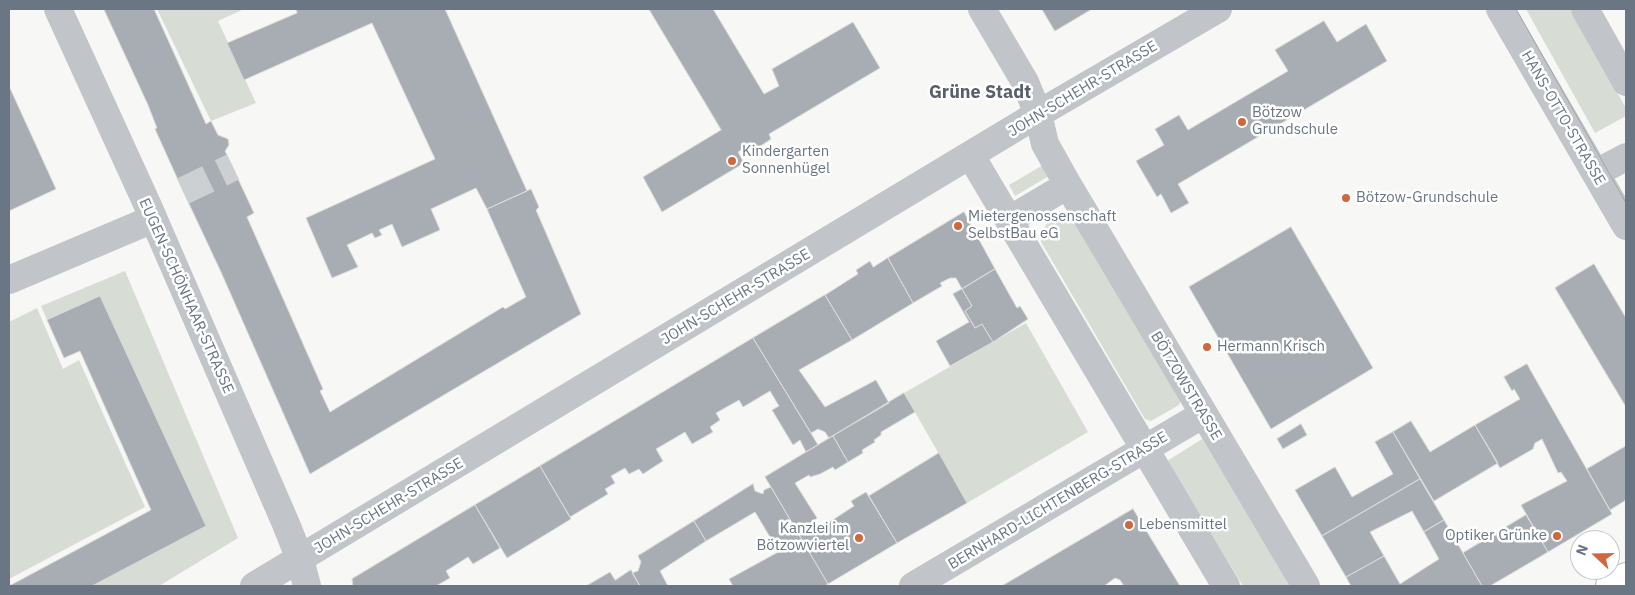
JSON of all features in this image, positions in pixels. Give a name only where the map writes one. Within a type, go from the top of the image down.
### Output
[{"type":"main road","points":[[1610,586],[1626,577]]},
{"type":"street","name":"EUGEN-SCHÖNHAAR-STRASSE","points":[[58,9],[153,219],[300,559],[307,586]]},
{"type":"street","name":"BÖTZOWSTRASSE","points":[[982,9],[1025,82],[1038,114],[1046,144],[1068,186],[1202,415],[1306,586]]},
{"type":"street","name":"JOHN-SCHEHR-STRASSE","points":[[254,586],[1038,114],[1218,9]]},
{"type":"street","name":"HANS-OTTO-STRASSE","points":[[1500,9],[1626,226]]},
{"type":"street","points":[[1585,9],[1626,82]]},
{"type":"street","points":[[971,156],[1226,586]]},
{"type":"street","points":[[1596,174],[1626,157]]},
{"type":"street","points":[[1009,220],[1068,186]]},
{"type":"street","points":[[9,280],[153,219]]},
{"type":"street","name":"BERNHARD-LICHTENBERG-STRASSE","points":[[913,586],[1202,415]]},
{"type":"shaded area","points":[[157,9],[244,9],[218,21],[256,103],[211,121]]},
{"type":"shaded area","points":[[1526,9],[1570,9],[1626,108],[1626,116],[1595,133]]},
{"type":"shaded area","points":[[1043,165],[1049,176],[1015,196],[1009,185]]},
{"type":"shaded area","points":[[1063,216],[1071,219],[1079,226],[1181,400],[1179,405],[1151,421],[1145,419],[1041,242],[1043,230],[1047,223]]},
{"type":"shaded area","points":[[125,271],[238,538],[159,586],[92,586],[205,526],[99,296],[47,320],[41,306]]},
{"type":"shaded area","points":[[37,308],[63,369],[79,360],[145,507],[9,579],[9,322]]},
{"type":"shaded area","points":[[1026,323],[1088,432],[967,503],[904,393]]},
{"type":"shaded area","points":[[1202,439],[1291,586],[1243,586],[1167,461]]},
{"type":"building","points":[[104,9],[154,9],[206,124],[211,121],[218,135],[228,139],[229,145],[225,151],[254,213],[247,217],[323,389],[320,391],[330,412],[503,307],[505,309],[526,297],[487,209],[531,189],[539,207],[536,210],[581,314],[310,474],[221,272],[155,129],[157,128],[148,105]]},
{"type":"building","points":[[296,9],[445,9],[527,191],[487,209],[476,188],[431,209],[440,230],[402,247],[392,224],[379,230],[382,235],[375,238],[372,233],[347,245],[358,267],[332,278],[306,218],[435,159],[372,23],[244,80],[227,43],[297,13]]},
{"type":"building","points":[[649,9],[713,9],[764,94],[779,86],[772,69],[853,22],[880,68],[769,134],[771,139],[756,149],[752,143],[738,152],[744,163],[662,212],[643,177],[721,130]]},
{"type":"building","points":[[1042,9],[1092,9],[1055,31]]},
{"type":"building","name":"Bötzow Grundschule","points":[[1324,21],[1337,42],[1366,24],[1387,61],[1178,184],[1189,203],[1171,213],[1161,194],[1157,197],[1136,161],[1164,145],[1155,129],[1179,115],[1188,130],[1288,71],[1275,50]]},
{"type":"building","points":[[9,86],[56,189],[9,211]]},
{"type":"building","points":[[964,212],[995,269],[962,289],[956,278],[950,278],[940,283],[942,286],[913,303],[888,258]]},
{"type":"building","points":[[1291,227],[1373,368],[1271,429],[1189,287]]},
{"type":"building","points":[[888,258],[913,303],[852,340],[825,295],[858,274],[856,270],[870,261],[873,267]]},
{"type":"building","points":[[1594,264],[1626,318],[1626,407],[1555,288]]},
{"type":"building","points":[[995,269],[1017,308],[1020,306],[1028,319],[993,342],[982,324],[975,328],[965,311],[972,306],[962,289]]},
{"type":"building","points":[[962,289],[972,306],[965,311],[975,328],[982,324],[993,342],[950,366],[936,341],[969,322],[953,294]]},
{"type":"building","points":[[825,295],[852,340],[799,370],[825,407],[876,380],[889,403],[829,438],[825,432],[818,429],[811,433],[753,338]]},
{"type":"building","points":[[100,296],[206,526],[92,586],[9,586],[151,510],[80,351],[64,358],[47,320]]},
{"type":"building","points":[[753,338],[818,445],[806,452],[800,440],[793,445],[772,410],[779,406],[770,391],[743,407],[739,400],[716,413],[720,420],[710,427],[713,432],[692,444],[685,432],[656,449],[663,461],[643,474],[639,469],[629,474],[625,468],[611,476],[615,483],[605,489],[608,494],[570,517],[540,466]]},
{"type":"building","points":[[1527,364],[1612,514],[1585,530],[1570,530],[1570,539],[1548,552],[1521,505],[1567,481],[1561,472],[1558,473],[1542,439],[1535,443],[1533,449],[1500,468],[1475,425],[1520,399],[1514,389],[1512,391],[1504,377]]},
{"type":"building","points":[[904,393],[915,412],[881,432],[881,435],[874,440],[875,442],[862,450],[863,453],[848,462],[833,436]]},
{"type":"building","points":[[1411,421],[1430,452],[1475,425],[1498,463],[1434,501],[1393,432]]},
{"type":"building","points":[[1301,424],[1307,435],[1283,449],[1277,439]]},
{"type":"building","points":[[1393,432],[1420,479],[1322,536],[1295,490],[1335,467],[1352,497],[1393,474],[1375,442]]},
{"type":"building","points":[[833,436],[848,462],[835,470],[833,467],[820,474],[810,477],[809,475],[795,483],[817,518],[815,520],[819,529],[854,506],[851,501],[866,492],[897,543],[828,584],[765,477]]},
{"type":"building","points":[[1626,446],[1626,500],[1610,510],[1587,469]]},
{"type":"building","points":[[939,453],[967,503],[897,543],[869,496]]},
{"type":"building","points":[[540,466],[571,519],[507,558],[475,505]]},
{"type":"building","points":[[1420,479],[1444,520],[1424,532],[1412,511],[1370,532],[1384,556],[1346,577],[1322,536]]},
{"type":"building","points":[[753,484],[755,491],[763,494],[764,490],[771,487],[828,584],[825,586],[733,586],[729,579],[782,550],[773,542],[755,512],[706,541],[694,521]]},
{"type":"building","points":[[475,505],[500,548],[473,564],[468,557],[446,571],[450,578],[436,586],[353,586],[352,579]]},
{"type":"building","points":[[1133,509],[1180,586],[1124,586],[1120,580],[1115,578],[1104,586],[1002,586]]},
{"type":"building","points":[[1526,515],[1548,552],[1490,586],[1482,586],[1463,553]]},
{"type":"building","points":[[1444,520],[1482,586],[1351,586],[1346,577],[1384,556],[1400,584],[1439,559],[1424,532]]},
{"type":"building","points":[[694,521],[706,541],[660,571],[668,586],[640,586],[632,573],[638,571],[641,562],[638,556]]},
{"type":"building","points":[[631,570],[640,586],[586,586],[610,572],[615,580]]},
{"type":"tunnel","points":[[183,191],[233,167]]},
{"type":"tram line","points":[[1516,9],[1626,203]]},
{"type":"place","name":"Bötzow Grundschule","points":[[1242,122]]},
{"type":"place","name":"Kindergarten Sonnenhügel","points":[[732,161]]},
{"type":"place","name":"Bötzow-Grundschule","points":[[1346,198]]},
{"type":"place","name":"Mietergenossenschaft SelbstBau eG","points":[[958,226]]},
{"type":"place","name":"Hermann Krisch","points":[[1207,347]]},
{"type":"place","name":"Lebensmittel","points":[[1129,525]]},
{"type":"place","name":"Optiker Grünke","points":[[1557,536]]},
{"type":"place","name":"Kanzlei im Bötzowviertel","points":[[859,538]]},
{"type":"district","name":"Grüne Stadt","points":[[980,93]]}]
